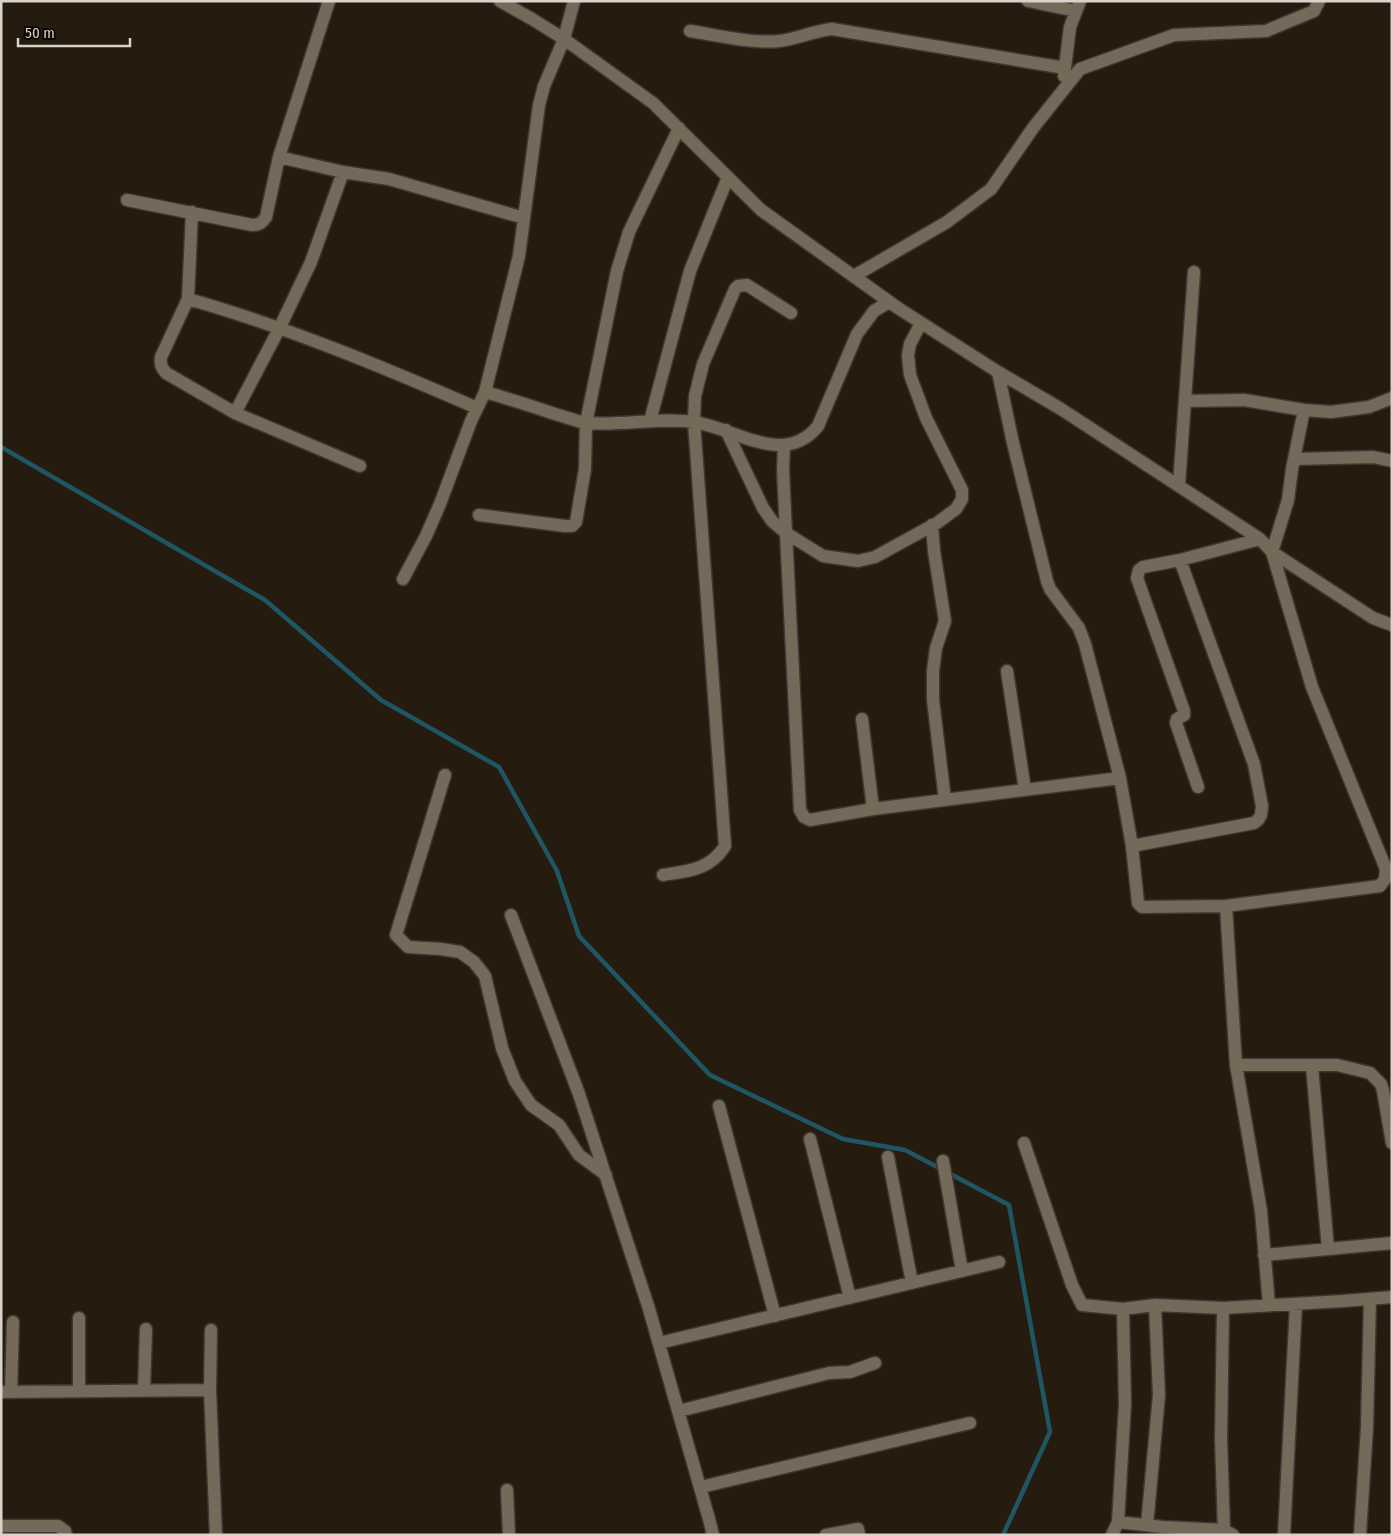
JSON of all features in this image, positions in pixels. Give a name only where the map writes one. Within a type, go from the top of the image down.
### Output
[{"type":"street","points":[[127,200],[252,226],[263,222],[279,157],[329,1]]},
{"type":"street","points":[[500,1],[532,18],[564,39],[653,103],[761,210],[889,302],[998,372],[1060,408],[1179,485],[1260,539],[1272,552],[1373,618],[1391,621]]},
{"type":"street","points":[[403,579],[433,520],[471,421],[486,392],[519,256],[539,106],[544,86],[564,39],[574,1]]},
{"type":"street","points":[[1028,1],[1078,6],[1070,27],[1062,91]]},
{"type":"street","points":[[854,276],[947,222],[991,189],[1033,128],[1080,69],[1174,34],[1266,31],[1314,10],[1319,1]]},
{"type":"street","points":[[690,31],[764,42],[780,41],[832,29],[1065,68]]},
{"type":"street","points":[[479,515],[566,526],[572,526],[576,522],[585,469],[586,423],[621,255],[629,232],[679,128]]},
{"type":"street","points":[[279,157],[343,172],[389,179],[524,218]]},
{"type":"street","points":[[236,413],[311,262],[343,172]]},
{"type":"street","points":[[650,421],[690,271],[728,177]]},
{"type":"street","points":[[192,212],[188,299],[161,357],[162,368],[236,413],[360,466]]},
{"type":"street","points":[[1179,485],[1194,272]]},
{"type":"street","points":[[662,875],[694,870],[718,858],[725,846],[694,422],[695,396],[703,364],[734,289],[738,286],[747,285],[791,313]]},
{"type":"street","points":[[188,299],[230,311],[397,373],[477,408]]},
{"type":"street","points":[[486,392],[586,423],[694,422],[726,430],[754,441],[776,445],[794,444],[810,435],[818,426],[857,334],[874,311],[889,302]]},
{"type":"street","points":[[726,430],[763,508],[772,521],[786,533],[823,556],[858,561],[875,557],[932,525],[956,509],[962,499],[962,490],[926,418],[910,375],[908,355],[910,344],[922,323]]},
{"type":"street","points":[[998,372],[1044,574],[1050,589],[1079,628],[1120,778],[1132,846],[1137,900],[1142,907],[1226,906],[1380,886],[1385,879],[1386,869],[1312,688],[1272,552],[1288,500],[1304,410]]},
{"type":"street","points":[[1185,402],[1244,400],[1304,410],[1331,412],[1370,407],[1392,398]]},
{"type":"street","points":[[784,445],[783,470],[800,810],[804,818],[810,820],[873,809],[1120,778]]},
{"type":"street","points":[[1295,459],[1373,457],[1392,461]]},
{"type":"street","points":[[932,525],[945,621],[936,648],[933,672],[933,700],[945,800]]},
{"type":"street","points":[[1198,787],[1176,724],[1177,719],[1184,715],[1184,712],[1137,578],[1139,570],[1143,567],[1180,560],[1260,539]]},
{"type":"street","points":[[1132,846],[1254,823],[1261,815],[1262,806],[1254,764],[1180,560]]},
{"type":"street","points":[[1007,670],[1025,790]]},
{"type":"street","points":[[862,719],[873,809]]},
{"type":"street","points":[[444,775],[396,935],[408,947],[460,952],[474,962],[485,976],[502,1048],[515,1081],[531,1105],[558,1125],[579,1155],[606,1174]]},
{"type":"street","points":[[1226,906],[1236,1065],[1260,1211],[1268,1305]]},
{"type":"street","points":[[511,915],[579,1094],[606,1174],[659,1343],[713,1535]]},
{"type":"street","points":[[1236,1065],[1344,1067],[1370,1073],[1381,1084],[1392,1143]]},
{"type":"street","points":[[1312,1066],[1328,1249]]},
{"type":"street","points":[[719,1106],[775,1316]]},
{"type":"street","points":[[810,1139],[850,1298]]},
{"type":"street","points":[[1024,1144],[1072,1285],[1082,1305],[1123,1309],[1156,1305],[1223,1308],[1392,1296]]},
{"type":"street","points":[[888,1157],[912,1283]]},
{"type":"street","points":[[943,1161],[962,1271]]},
{"type":"street","points":[[1264,1255],[1392,1243]]},
{"type":"street","points":[[659,1343],[999,1262]]},
{"type":"street","points":[[1360,1535],[1367,1427],[1370,1299]]},
{"type":"street","points":[[1284,1535],[1296,1304]]},
{"type":"street","points":[[1147,1525],[1159,1395],[1156,1305]]},
{"type":"street","points":[[1118,1522],[1147,1525],[1185,1533],[1229,1532],[1221,1439],[1223,1308]]},
{"type":"street","points":[[1112,1535],[1118,1522],[1125,1404],[1123,1309]]},
{"type":"street","points":[[79,1391],[80,1318]]},
{"type":"street","points":[[13,1322],[6,1392],[210,1390]]},
{"type":"street","points":[[144,1390],[146,1329]]},
{"type":"street","points":[[211,1330],[210,1390],[216,1535]]},
{"type":"street","points":[[678,1411],[830,1373],[850,1372],[875,1363]]},
{"type":"street","points":[[701,1487],[970,1423]]},
{"type":"street","points":[[507,1490],[509,1535]]},
{"type":"street","points":[[1,1526],[58,1526],[66,1535]]},
{"type":"street","points":[[826,1535],[858,1529],[859,1535]]},
{"type":"waterway","points":[[1,447],[265,600],[381,700],[499,767],[557,871],[579,936],[710,1075],[843,1139],[905,1150],[1009,1205],[1050,1432],[1003,1535]]}]
